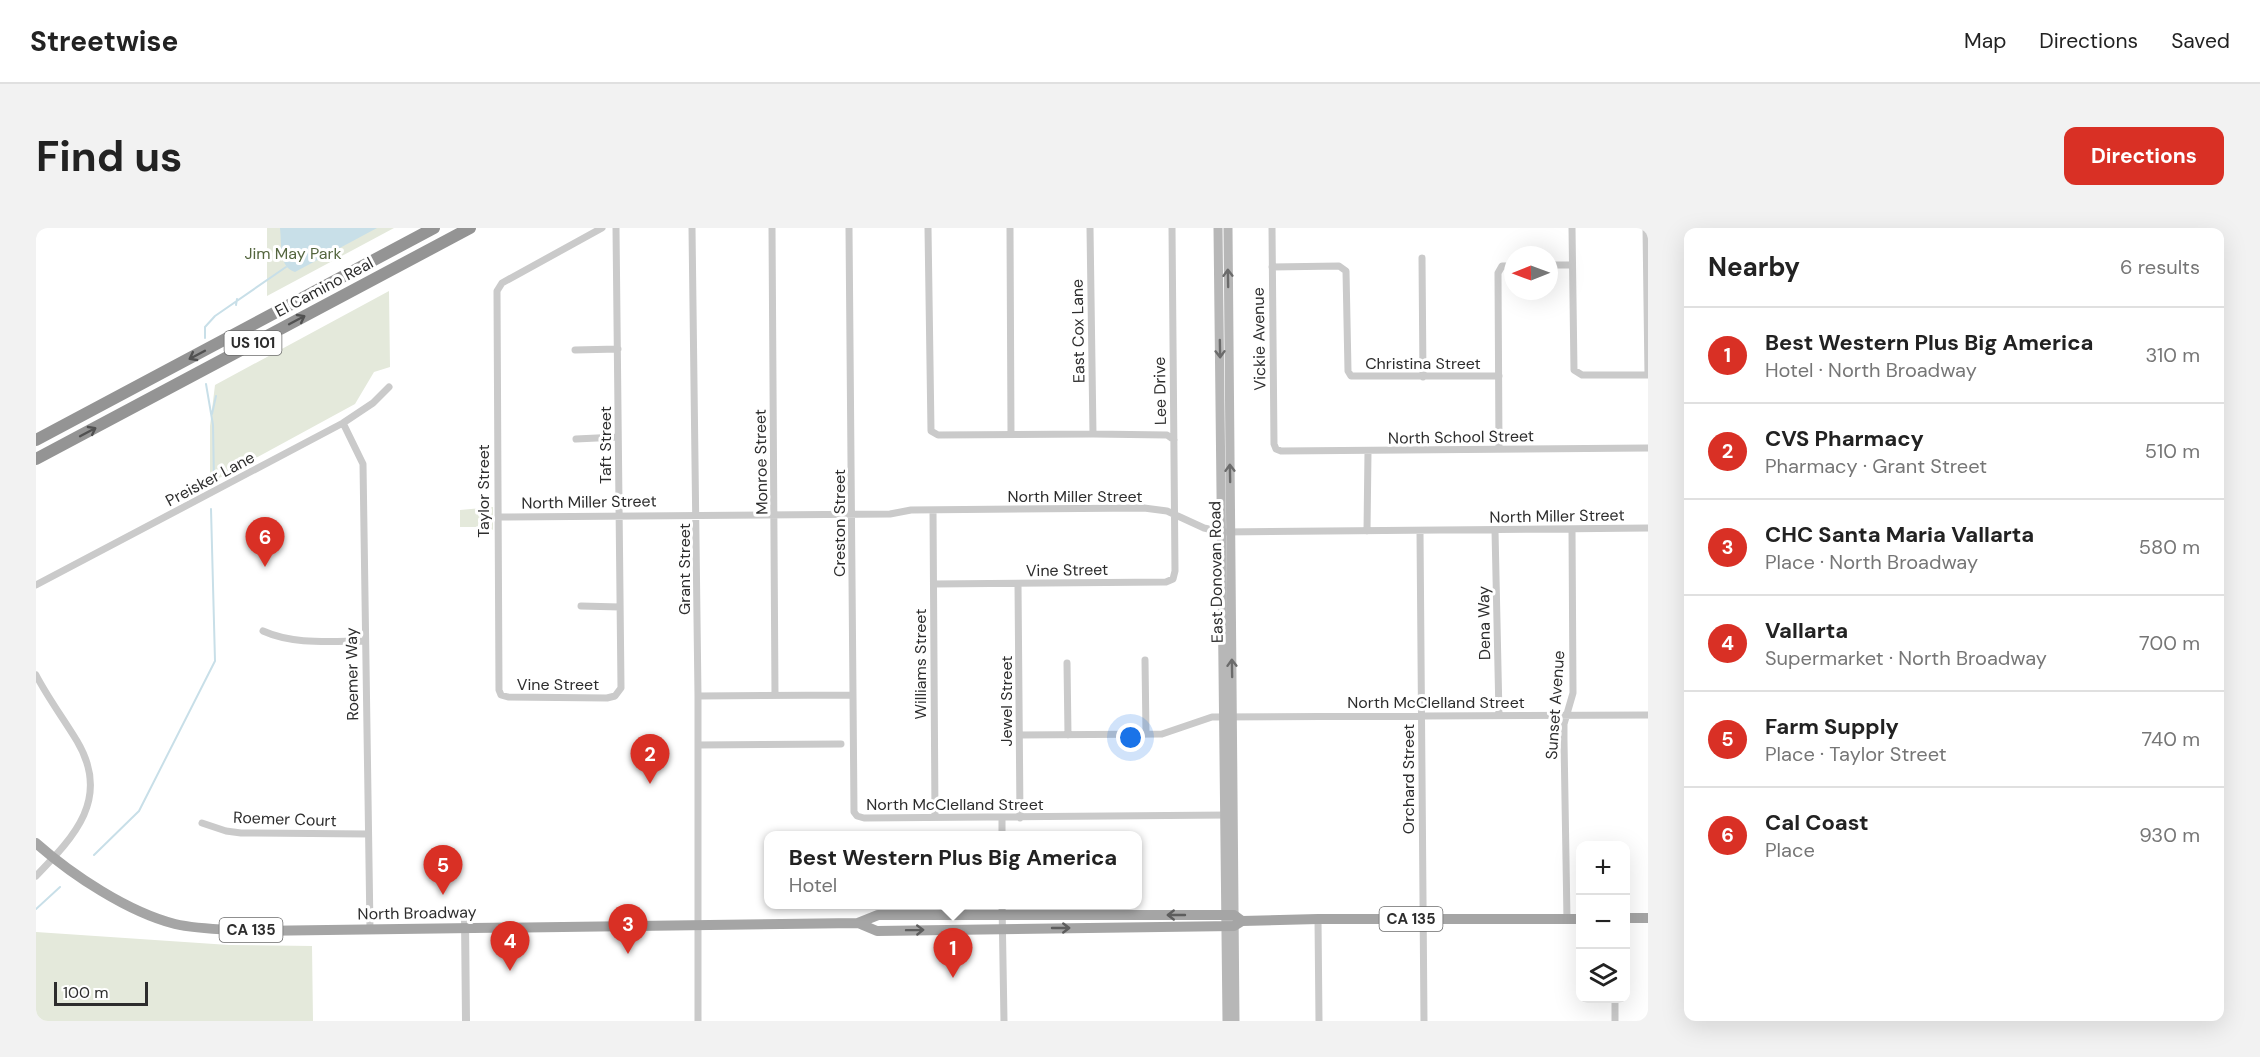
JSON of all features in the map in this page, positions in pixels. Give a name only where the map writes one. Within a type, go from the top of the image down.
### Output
[{"type":"highway","name":"El Camino Real","points":[[36,440],[434,228]]},
{"type":"highway","name":"El Camino Real","points":[[37,459],[470,228]]},
{"type":"main road","name":"East Donovan Road","points":[[1218,228],[1226,532],[1232,921]]},
{"type":"main road","name":"East Donovan Road","points":[[1226,532],[1228,228]]},
{"type":"main road","name":"North Broadway","points":[[36,843],[53,858],[120,901],[178,924],[254,931],[370,929],[465,923],[697,925],[858,923],[878,915],[1002,910],[1232,921]]},
{"type":"main road","points":[[1630,918],[1648,918]]},
{"type":"main road","name":"North Broadway","points":[[858,923],[877,931],[1318,919],[1576,919]]},
{"type":"main road","points":[[1227,1021],[1232,921]]},
{"type":"main road","points":[[1232,921],[1235,1021]]},
{"type":"street","name":"Taylor Street","points":[[501,695],[499,690],[496,353],[498,286],[602,228]]},
{"type":"street","name":"Taft Street","points":[[615,696],[621,688],[616,228]]},
{"type":"street","name":"Grant Street","points":[[692,228],[697,515],[698,1021]]},
{"type":"street","name":"Monroe Street","points":[[772,228],[775,695]]},
{"type":"street","name":"Creston Street","points":[[849,228],[854,809],[857,816]]},
{"type":"street","points":[[928,228],[931,431],[933,434],[1167,435],[1174,440]]},
{"type":"street","points":[[1010,228],[1011,434]]},
{"type":"street","name":"East Cox Lane","points":[[1090,228],[1093,434]]},
{"type":"street","name":"Lee Drive","points":[[1172,228],[1176,553]]},
{"type":"street","name":"Vickie Avenue","points":[[1272,228],[1274,444],[1276,449]]},
{"type":"street","points":[[1572,228],[1573,366],[1576,373],[1581,375],[1648,375],[1646,228]]},
{"type":"street","points":[[1422,258],[1423,377]]},
{"type":"street","points":[[1558,265],[1572,265]]},
{"type":"street","name":"Christina Street","points":[[1272,267],[1342,267],[1347,276],[1349,373],[1356,377],[1499,376]]},
{"type":"street","points":[[1499,449],[1498,273],[1499,268],[1504,267]]},
{"type":"street","points":[[575,350],[618,349]]},
{"type":"street","name":"Preisker Lane","points":[[36,585],[343,423],[373,403],[389,387]]},
{"type":"street","name":"Roemer Way","points":[[343,423],[363,464],[370,929]]},
{"type":"street","points":[[576,439],[618,437]]},
{"type":"street","name":"North School Street","points":[[1276,449],[1281,451],[1368,452],[1648,448]]},
{"type":"street","points":[[1367,531],[1368,452]]},
{"type":"street","name":"North Miller Street","points":[[498,517],[852,515],[890,514],[911,510],[1144,508],[1167,511],[1204,528],[1226,532],[1648,528]]},
{"type":"street","name":"Williams Street","points":[[933,510],[935,818]]},
{"type":"street","name":"Sunset Avenue","points":[[1567,919],[1564,740],[1567,714],[1573,693],[1572,529]]},
{"type":"street","name":"Dena Way","points":[[1496,530],[1499,715]]},
{"type":"street","name":"Orchard Street","points":[[1420,531],[1424,1021]]},
{"type":"street","name":"Vine Street","points":[[934,584],[1166,582],[1173,579],[1176,553]]},
{"type":"street","name":"Jewel Street","points":[[1018,584],[1020,818]]},
{"type":"street","points":[[581,606],[620,607]]},
{"type":"street","points":[[263,631],[305,641],[365,641]]},
{"type":"street","points":[[1145,660],[1146,734]]},
{"type":"street","points":[[1067,663],[1068,735]]},
{"type":"street","points":[[36,675],[48,698],[77,741],[89,769],[90,785],[90,800],[80,826],[36,876]]},
{"type":"street","name":"Vine Street","points":[[501,695],[508,698],[608,698],[615,696]]},
{"type":"street","points":[[698,696],[853,695]]},
{"type":"street","name":"North McClelland Street","points":[[1020,735],[1162,734],[1212,717],[1648,715]]},
{"type":"street","points":[[698,745],[841,744]]},
{"type":"street","name":"North McClelland Street","points":[[857,816],[864,818],[1020,818],[1229,815]]},
{"type":"street","points":[[1002,818],[1002,831]]},
{"type":"street","name":"Roemer Court","points":[[202,823],[241,834],[368,834]]},
{"type":"street","points":[[1002,910],[1004,1021]]},
{"type":"street","points":[[1318,919],[1319,1021]]},
{"type":"street","points":[[465,923],[466,1021]]},
{"type":"street","points":[[1615,1003],[1615,1021]]},
{"type":"green space","name":"Jim May Park","points":[[267,228],[394,228],[267,296]]},
{"type":"green space","points":[[389,291],[390,367],[374,372],[355,404],[210,483],[210,426],[215,385]]},
{"type":"green space","points":[[493,507],[493,530],[489,527],[460,527],[460,510]]},
{"type":"green space","points":[[36,932],[229,945],[312,946],[313,1021],[36,1021]]},
{"type":"water","points":[[280,228],[377,228],[295,272],[283,260]]},
{"type":"waterway","points":[[205,338],[205,327],[215,316],[286,267]]},
{"type":"waterway","points":[[236,305],[237,299]]},
{"type":"waterway","points":[[206,384],[213,425],[214,481]]},
{"type":"waterway","points":[[212,414],[216,396]]},
{"type":"waterway","points":[[94,855],[139,811],[215,661],[211,509]]},
{"type":"waterway","points":[[36,909],[60,887]]},
{"type":"place","name":"Cal Coast","points":[[265,567]]},
{"type":"place","name":"CVS Pharmacy","points":[[650,784]]},
{"type":"place","name":"Farm Supply","points":[[443,895]]},
{"type":"place","name":"CHC Santa Maria Vallarta","points":[[628,954]]},
{"type":"place","name":"Vallarta","points":[[510,971]]},
{"type":"place","name":"Best Western Plus Big America","points":[[953,978]]}]
